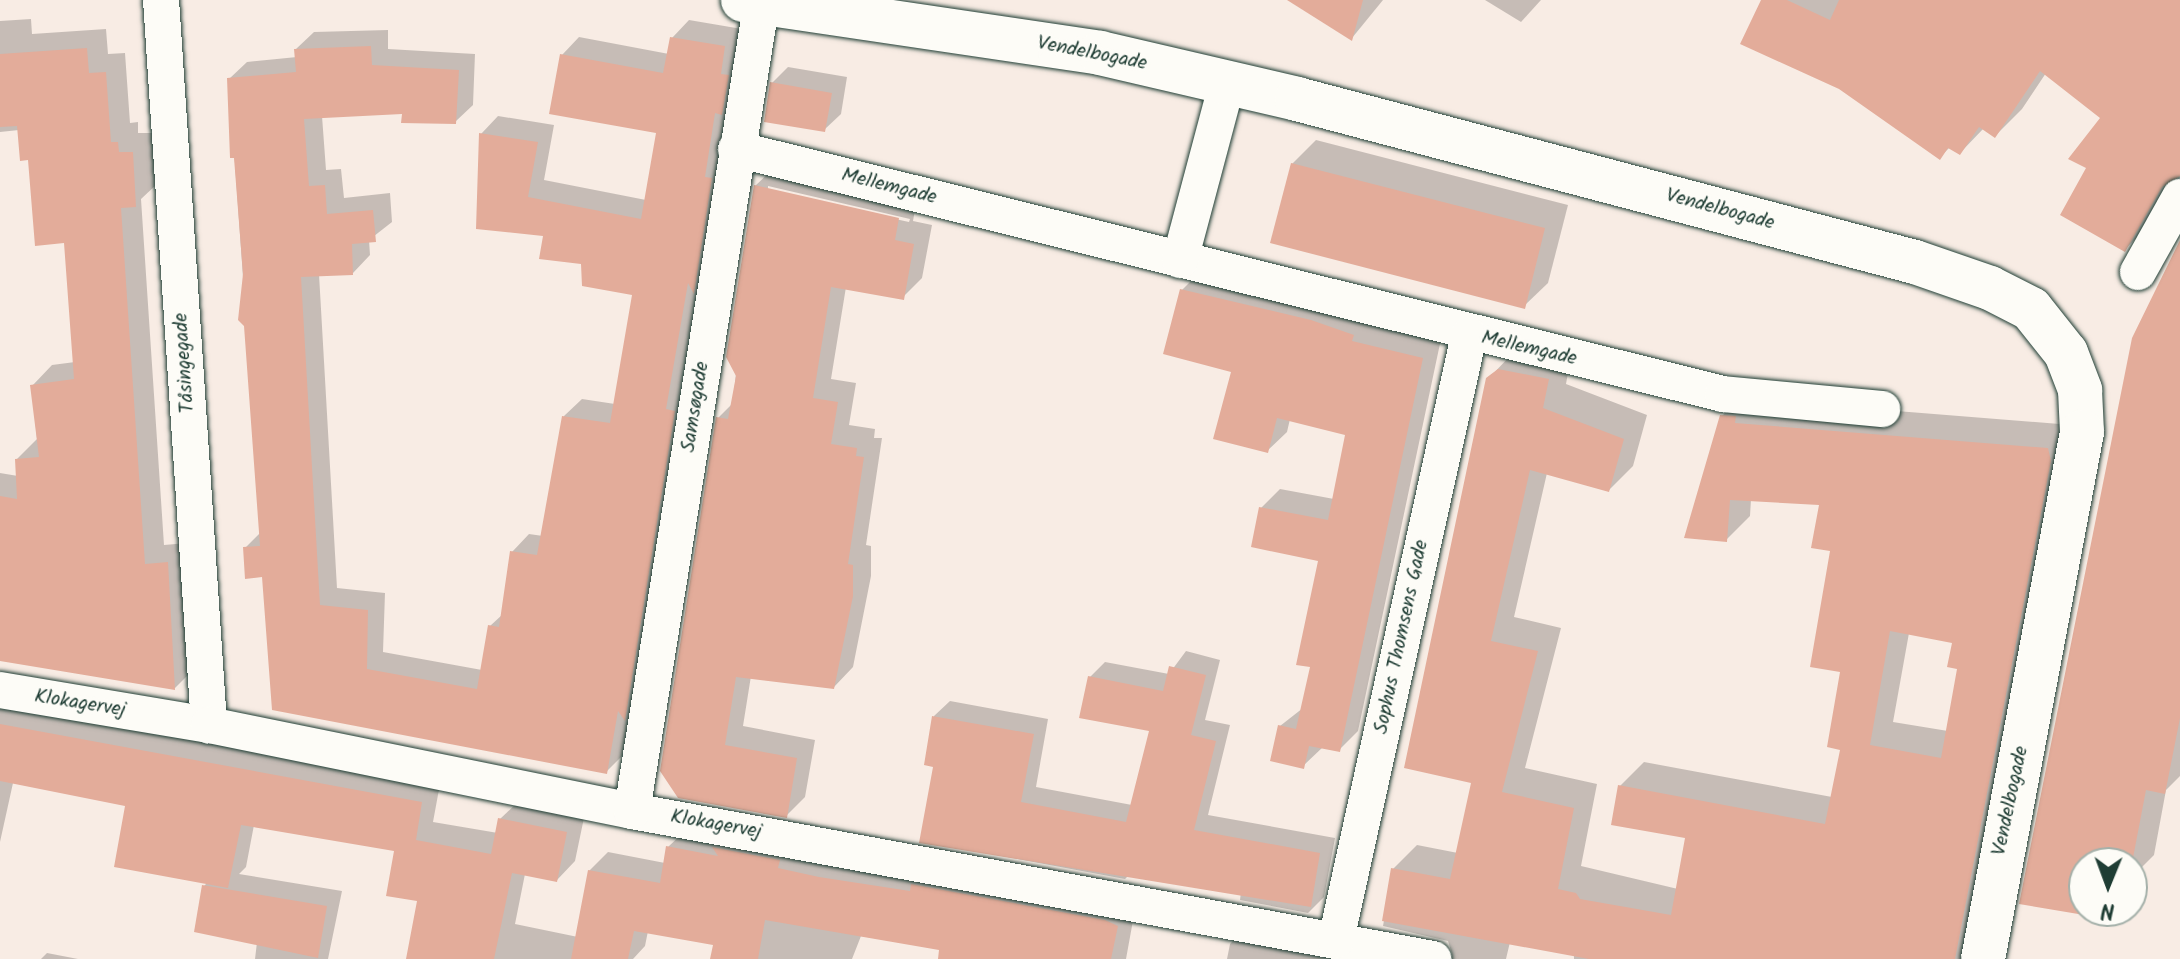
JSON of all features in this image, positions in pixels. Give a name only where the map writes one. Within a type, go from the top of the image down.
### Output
[{"type":"street","name":"Tåsingegade","points":[[161,0],[209,725]]},
{"type":"street","name":"Vendelbogade","points":[[756,1],[1100,53],[1227,83],[1915,262],[1990,288],[2031,309],[2066,353],[2080,390],[2082,432],[1983,959]]},
{"type":"street","name":"Samsøgade","points":[[632,811],[736,149],[756,1]]},
{"type":"street","points":[[1180,260],[1227,83]]},
{"type":"street","name":"Mellemgade","points":[[736,149],[1469,335],[1723,394],[1882,409]]},
{"type":"street","points":[[2138,272],[2180,197]]},
{"type":"street","name":"Sophus Thomsens Gade","points":[[1336,940],[1469,335]]},
{"type":"street","name":"Klokagervej","points":[[0,690],[209,725],[632,811],[1433,959]]},
{"type":"building","points":[[1287,0],[1363,0],[1352,41]]},
{"type":"building","points":[[1761,0],[1787,0],[1830,20],[1839,0],[2180,0],[2180,176],[2162,187],[2125,252],[2060,215],[2086,168],[2068,159],[2100,118],[2040,71],[1995,138],[1979,127],[1960,155],[1948,148],[1940,160],[1839,89],[1740,44]]},
{"type":"building","points":[[670,37],[725,46],[721,74],[729,75],[722,115],[715,113],[705,177],[712,178],[694,294],[688,283],[666,409],[675,411],[625,721],[618,711],[607,774],[272,710],[262,577],[245,579],[243,547],[260,546],[244,326],[238,320],[243,274],[234,158],[230,158],[227,78],[296,72],[294,49],[371,46],[372,65],[459,70],[456,124],[401,123],[402,114],[304,119],[309,186],[325,185],[327,214],[373,210],[376,242],[352,244],[353,275],[301,277],[320,605],[368,610],[367,669],[477,689],[488,625],[499,627],[510,551],[537,555],[562,416],[610,423],[632,295],[582,286],[581,264],[539,259],[543,236],[476,229],[479,133],[538,142],[528,197],[641,219],[656,133],[549,114],[560,54],[663,73]]},
{"type":"building","points":[[87,48],[89,73],[106,72],[111,142],[118,142],[119,152],[133,152],[136,207],[121,208],[145,564],[168,562],[175,690],[0,661],[0,496],[17,499],[15,459],[39,457],[30,385],[74,379],[64,243],[35,246],[28,160],[20,161],[17,126],[0,127],[0,54]]},
{"type":"building","points":[[770,82],[832,93],[825,132],[764,122]]},
{"type":"building","points":[[1291,163],[1545,228],[1525,309],[1270,243]]},
{"type":"building","points":[[754,185],[899,218],[895,240],[914,244],[904,300],[831,287],[813,398],[838,402],[831,444],[857,448],[856,456],[864,457],[848,564],[853,565],[853,596],[834,689],[736,677],[725,745],[797,758],[787,818],[678,798],[660,771],[716,417],[728,419],[736,376],[726,357]]},
{"type":"building","points":[[2180,240],[2180,718],[2165,794],[2146,790],[2135,847],[2068,847],[2068,912],[2019,904],[2132,338]]},
{"type":"building","points":[[1180,289],[1311,320],[1354,335],[1352,341],[1423,358],[1340,752],[1309,746],[1304,769],[1270,761],[1278,725],[1296,729],[1310,667],[1296,665],[1318,561],[1251,547],[1259,507],[1328,520],[1345,435],[1277,418],[1268,453],[1213,439],[1231,372],[1163,354]]},
{"type":"building","points":[[1498,369],[1549,379],[1543,408],[1624,439],[1609,492],[1530,470],[1491,641],[1538,651],[1502,792],[1574,808],[1558,889],[1576,893],[1580,899],[1671,915],[1685,838],[1611,825],[1618,785],[1825,824],[1840,750],[1827,747],[1840,672],[1810,667],[1830,551],[1811,548],[1819,505],[1730,500],[1727,542],[1684,538],[1720,415],[1736,416],[1735,423],[2048,448],[2051,461],[1955,959],[1589,959],[1382,921],[1391,868],[1450,879],[1471,783],[1404,768],[1486,378]],"holes":[[[1890,631],[1952,643],[1947,667],[1957,669],[1941,758],[1870,745]]]},
{"type":"building","points":[[1169,666],[1206,675],[1191,735],[1216,741],[1194,830],[1320,853],[1311,907],[919,843],[933,767],[924,765],[932,716],[1034,734],[1021,802],[1126,822],[1149,731],[1079,718],[1088,676],[1163,691]]},
{"type":"building","points":[[0,724],[422,802],[416,840],[491,854],[498,818],[567,832],[557,882],[512,873],[494,959],[406,959],[417,901],[386,896],[394,851],[241,825],[228,888],[114,867],[125,806],[0,781]]},
{"type":"building","points":[[666,846],[718,856],[712,847],[780,860],[778,868],[819,877],[910,891],[911,884],[1105,920],[1118,926],[1111,959],[938,959],[939,950],[765,920],[758,959],[710,959],[713,945],[634,931],[628,959],[571,959],[588,870],[660,883]]},
{"type":"building","points":[[202,885],[327,906],[318,958],[194,932]]}]
